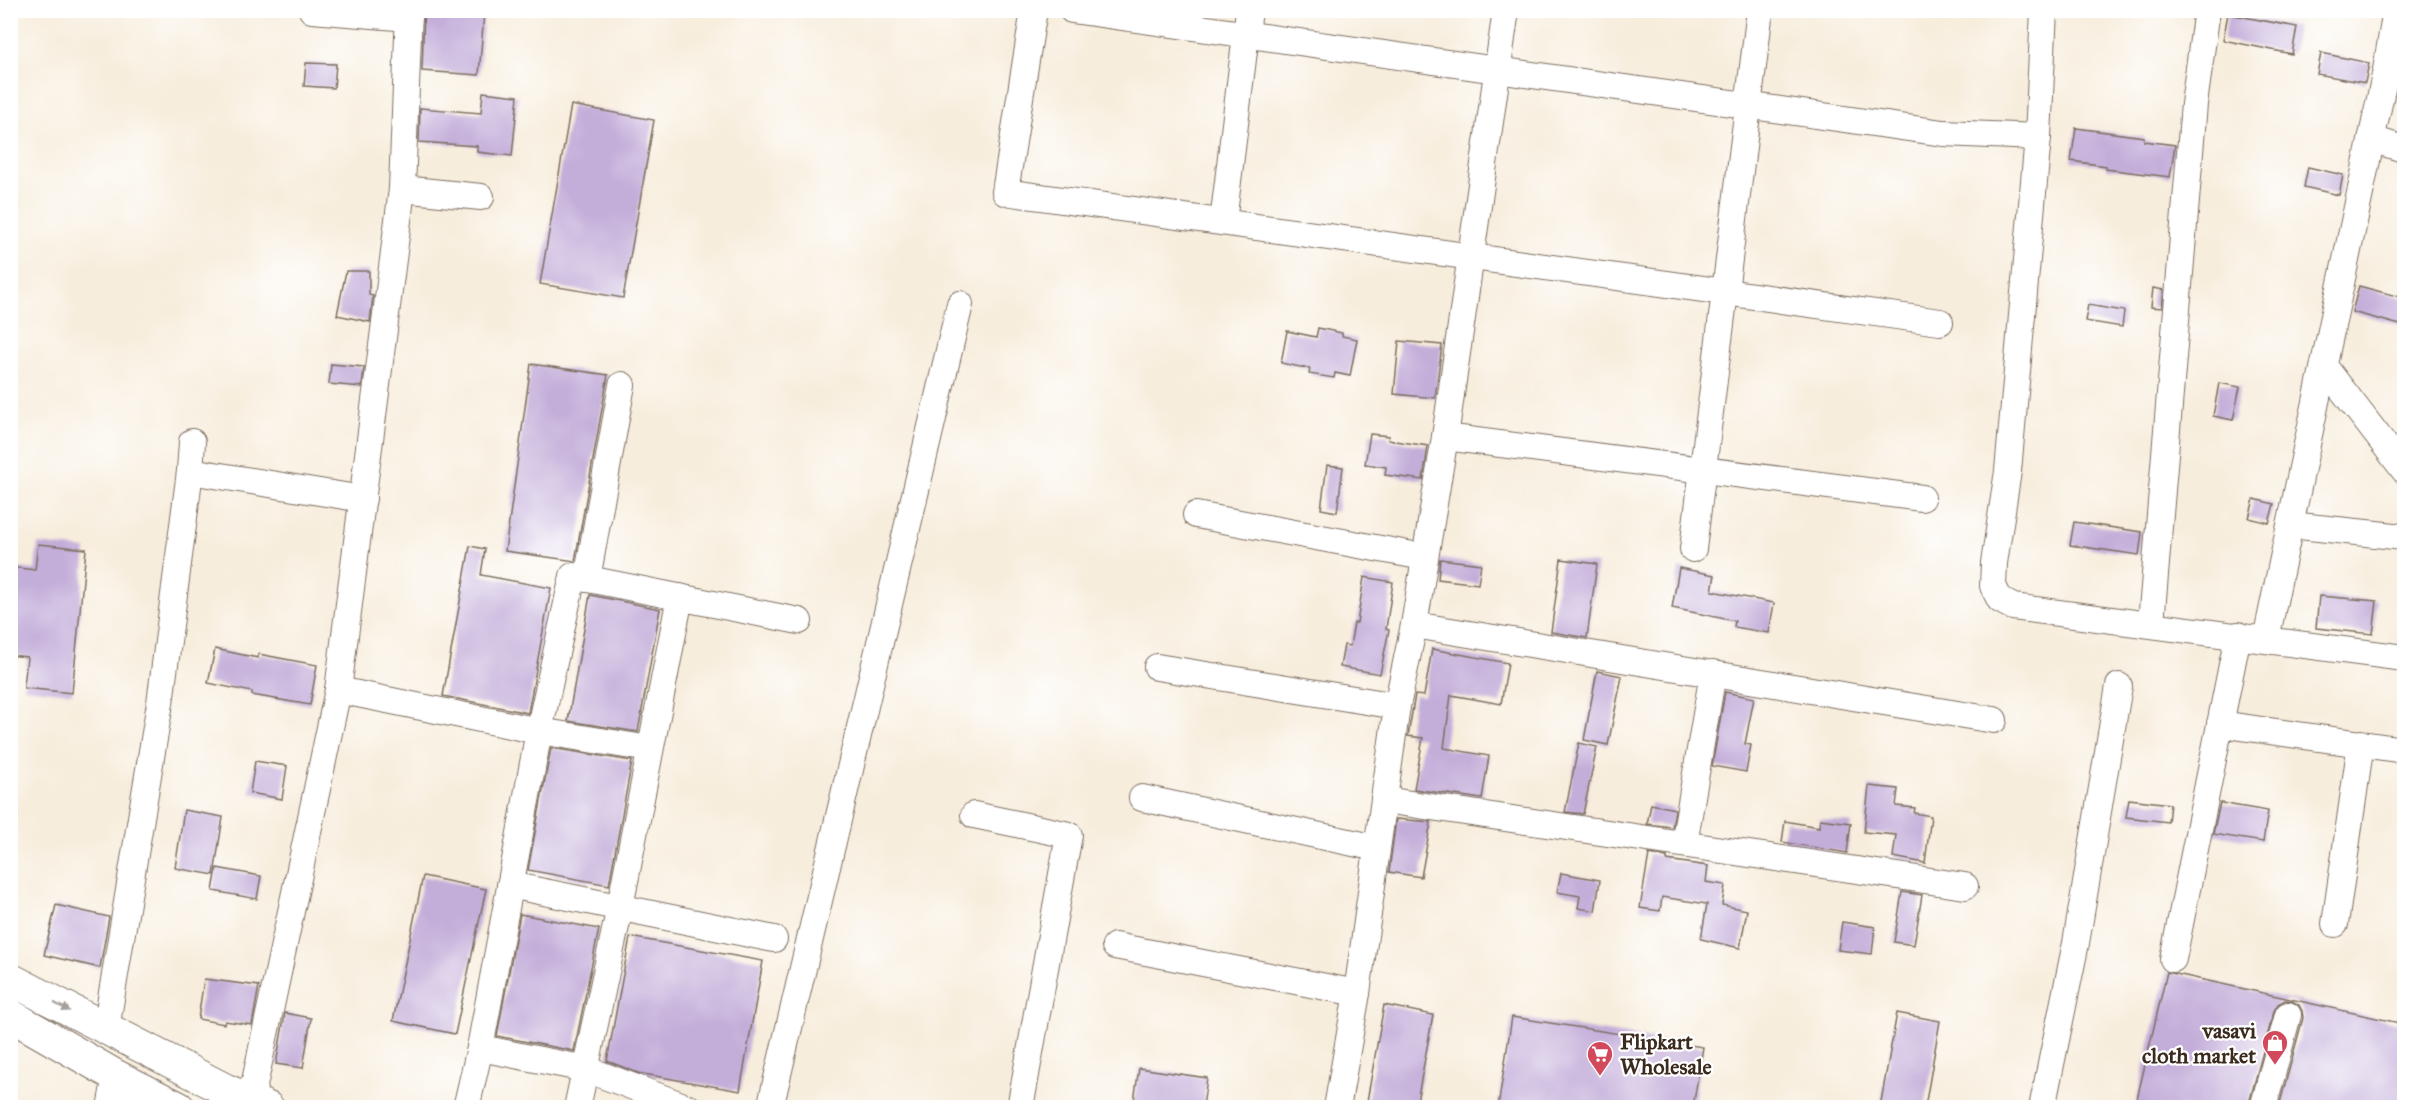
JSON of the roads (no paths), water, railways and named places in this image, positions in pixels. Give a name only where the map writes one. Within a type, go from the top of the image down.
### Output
[{"type":"main road","points":[[10,979],[259,1104]]},
{"type":"main road","points":[[10,1015],[116,1076],[179,1107]]},
{"type":"street","points":[[259,1104],[338,690],[402,189],[409,14],[312,10]]},
{"type":"street","points":[[1034,10],[1005,192],[1940,322]]},
{"type":"street","points":[[1072,10],[1248,23],[1498,70],[1943,133],[2038,137]]},
{"type":"street","points":[[1337,1107],[1357,993],[1397,706],[1414,624],[1445,437],[1506,10]]},
{"type":"street","points":[[1693,549],[1760,10]]},
{"type":"street","points":[[2044,10],[2038,137],[2008,471],[1994,563],[1993,586],[2000,600],[2013,607],[2404,658]]},
{"type":"street","points":[[2151,624],[2194,104],[2207,10]]},
{"type":"street","points":[[2266,639],[2371,139],[2395,72],[2396,10]]},
{"type":"street","points":[[1223,222],[1248,23]]},
{"type":"street","points":[[2371,139],[2404,149]]},
{"type":"street","points":[[402,189],[481,197]]},
{"type":"street","points":[[770,1107],[960,304]]},
{"type":"street","points":[[2324,366],[2404,470]]},
{"type":"street","points":[[587,579],[622,385]]},
{"type":"street","points":[[1445,437],[1922,498]]},
{"type":"street","points":[[106,1029],[160,703],[192,442]]},
{"type":"street","points":[[190,471],[363,499]]},
{"type":"street","points":[[1196,515],[1424,557]]},
{"type":"street","points":[[2290,525],[2404,537]]},
{"type":"street","points":[[466,1107],[480,1048],[539,731],[573,576],[799,621]]},
{"type":"street","points":[[577,1107],[620,907],[680,597]]},
{"type":"street","points":[[1414,624],[1994,720]]},
{"type":"street","points":[[2173,959],[2238,635]]},
{"type":"street","points":[[1156,667],[1397,706]]},
{"type":"street","points":[[1684,844],[1713,674]]},
{"type":"street","points":[[2042,1107],[2076,943],[2119,686]]},
{"type":"street","points":[[338,690],[539,731],[650,749]]},
{"type":"street","points":[[2220,724],[2404,750]]},
{"type":"street","points":[[2335,924],[2361,743]]},
{"type":"street","points":[[1142,798],[1377,848]]},
{"type":"street","points":[[1384,800],[1965,886]]},
{"type":"street","points":[[974,815],[1069,835],[1020,1107]]},
{"type":"street","points":[[510,885],[774,939]]},
{"type":"street","points":[[1115,946],[1357,993]]},
{"type":"street","points":[[2263,1107],[2288,1015]]},
{"type":"street","points":[[480,1048],[586,1069],[689,1107]]},
{"type":"street","points":[[110,1107],[116,1076]]},
{"type":"place","name":"vasavi cloth market","points":[[2275,1066]]},
{"type":"place","name":"Flipkart Wholesale","points":[[1600,1077]]}]
